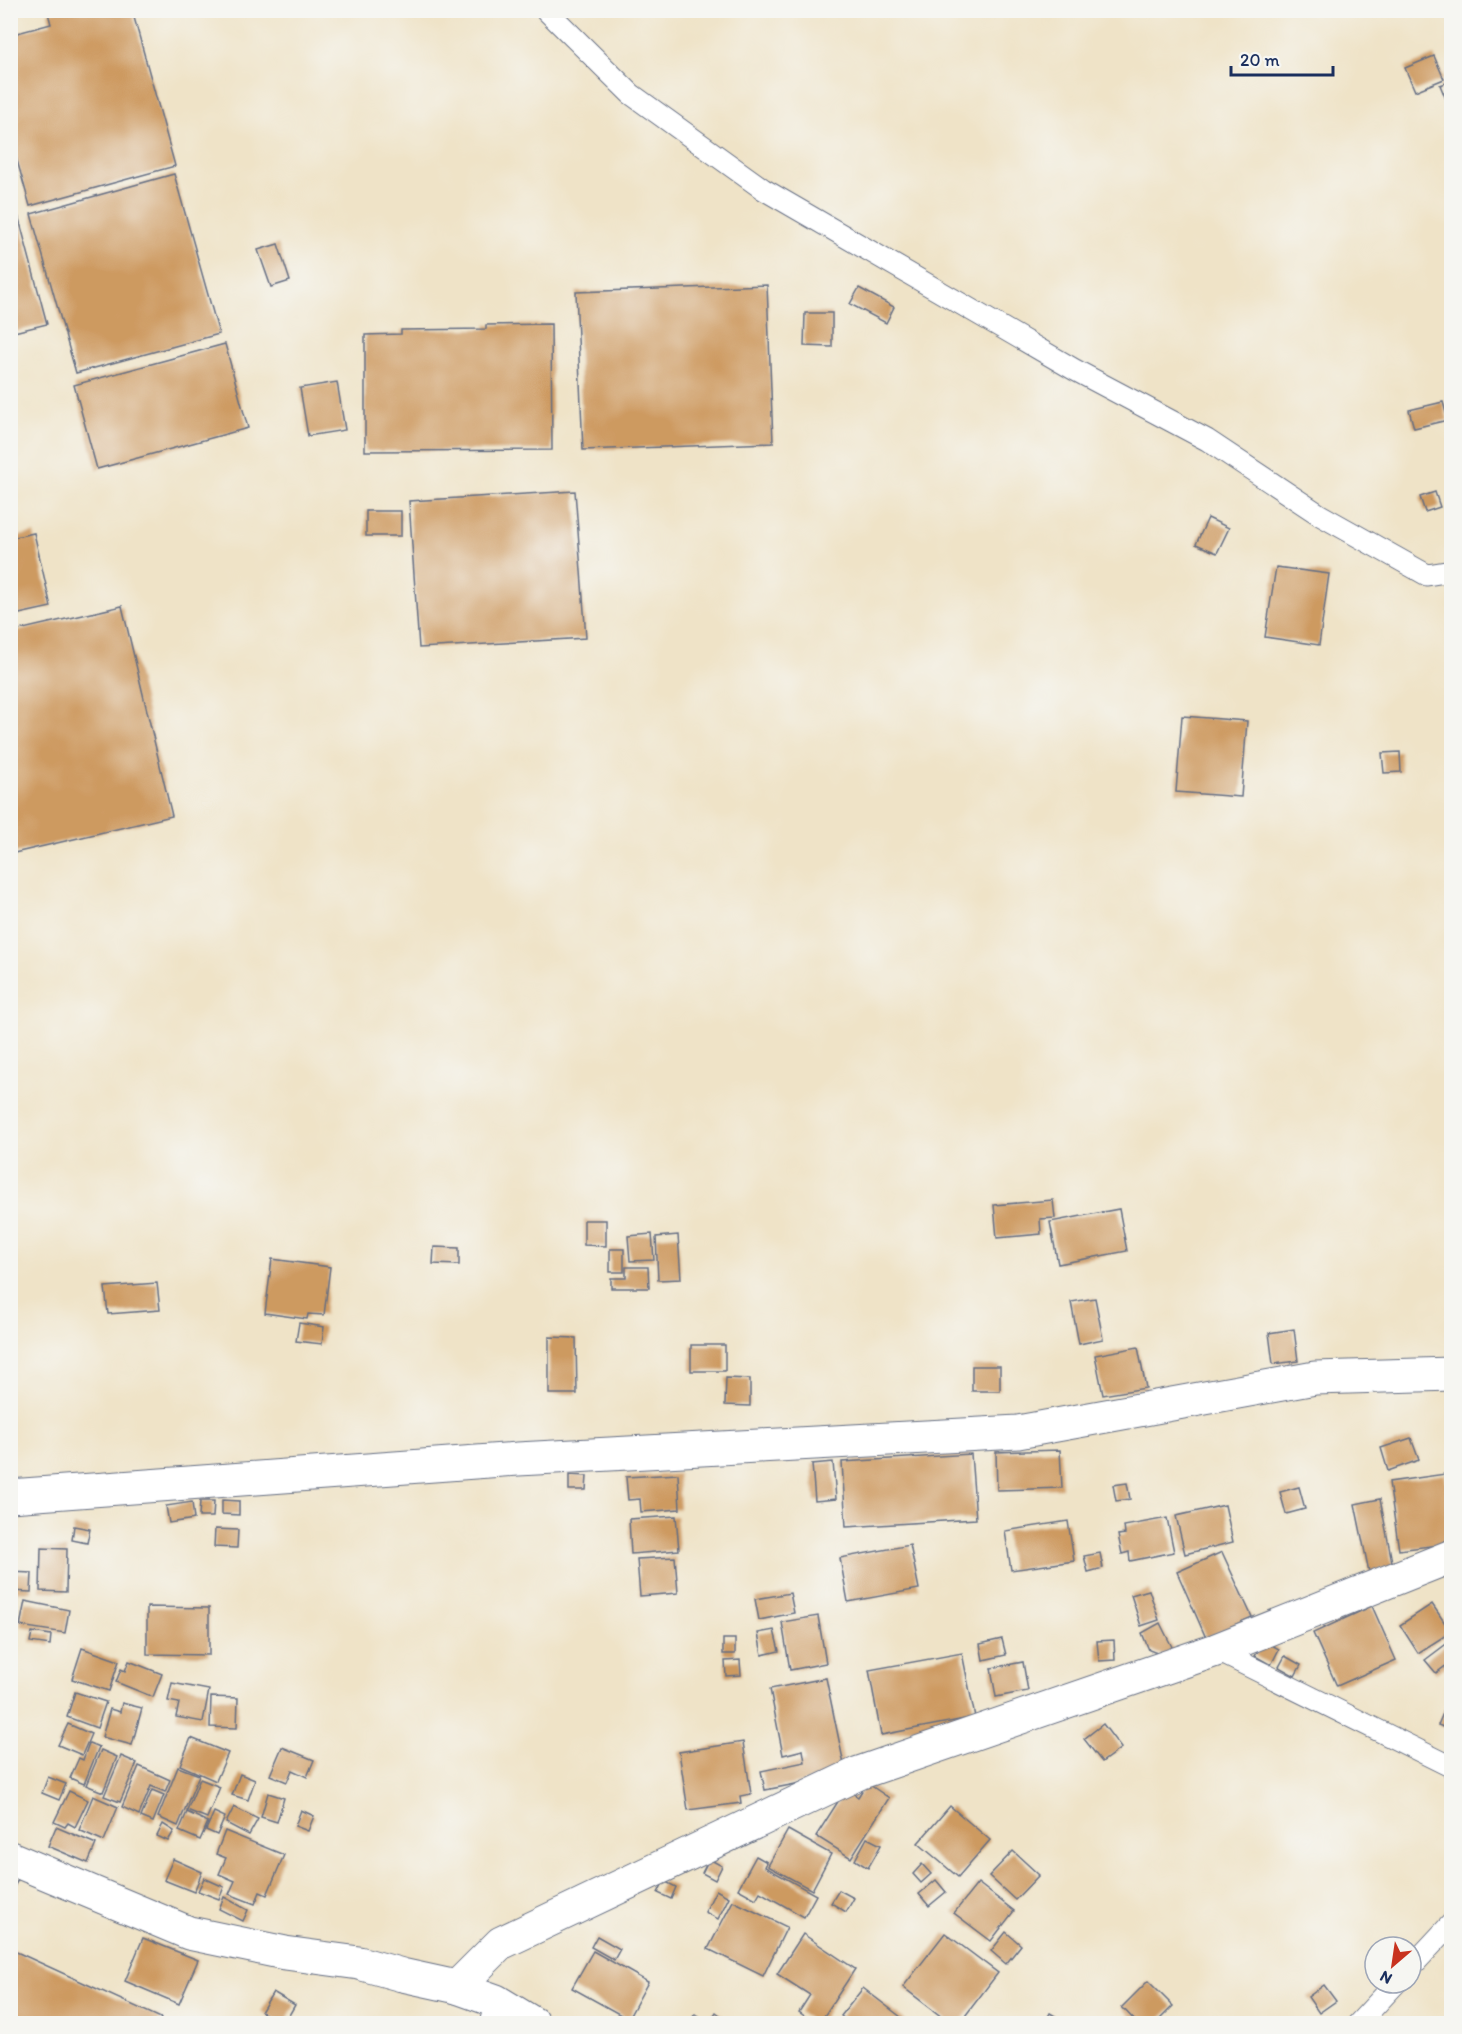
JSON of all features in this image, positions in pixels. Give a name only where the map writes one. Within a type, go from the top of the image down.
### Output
[{"type":"street","points":[[10,1496],[506,1460],[1018,1432],[1315,1378],[1452,1374]]},
{"type":"street","points":[[457,1987],[501,1943],[859,1773],[1216,1650],[1452,1556]]},
{"type":"street","points":[[10,1858],[189,1933],[285,1953],[359,1963],[457,1987],[493,2012],[534,2024]]},
{"type":"lane","points":[[546,10],[631,94],[763,189],[1075,370],[1207,440],[1320,515],[1428,575],[1452,571]]},
{"type":"lane","points":[[1216,1650],[1452,1767]]},
{"type":"lane","points":[[1423,1954],[1452,1923]]},
{"type":"lane","points":[[1358,2024],[1385,1995]]},
{"type":"building","points":[[58,10],[132,10],[175,166],[30,206],[10,136],[10,35],[51,24],[48,13]]},
{"type":"building","points":[[1434,56],[1444,79],[1415,91],[1405,68]]},
{"type":"building","points":[[1452,81],[1452,102],[1448,104],[1440,85]]},
{"type":"building","points":[[174,174],[219,334],[76,373],[31,214]]},
{"type":"building","points":[[10,185],[47,324],[10,333]]},
{"type":"building","points":[[278,244],[290,281],[271,287],[258,250]]},
{"type":"building","points":[[767,285],[773,443],[583,450],[576,292]]},
{"type":"building","points":[[859,288],[894,307],[886,323],[850,304]]},
{"type":"building","points":[[805,313],[832,313],[832,347],[804,346]]},
{"type":"building","points":[[551,324],[552,450],[365,451],[365,335],[401,334],[401,330],[486,329],[486,325]]},
{"type":"building","points":[[225,344],[248,428],[97,469],[74,385]]},
{"type":"building","points":[[337,382],[345,430],[308,436],[300,388]]},
{"type":"building","points":[[1443,402],[1448,420],[1414,428],[1409,410]]},
{"type":"building","points":[[575,491],[586,638],[419,648],[409,501]]},
{"type":"building","points":[[1435,492],[1440,507],[1425,512],[1420,497]]},
{"type":"building","points":[[366,511],[401,511],[401,536],[366,536]]},
{"type":"building","points":[[1208,518],[1229,528],[1217,553],[1196,544]]},
{"type":"building","points":[[34,533],[51,607],[10,616],[10,538]]},
{"type":"building","points":[[1276,567],[1329,574],[1319,645],[1265,637]]},
{"type":"building","points":[[122,606],[172,816],[10,854],[10,632]]},
{"type":"building","points":[[1182,716],[1247,721],[1241,797],[1176,792]]},
{"type":"building","points":[[1400,752],[1401,772],[1384,773],[1382,753]]},
{"type":"building","points":[[1053,1200],[1055,1218],[1040,1219],[1041,1234],[997,1238],[994,1205]]},
{"type":"building","points":[[1119,1209],[1127,1251],[1058,1264],[1050,1222]]},
{"type":"building","points":[[584,1220],[606,1220],[606,1246],[584,1245]]},
{"type":"building","points":[[652,1234],[654,1260],[630,1261],[628,1236]]},
{"type":"building","points":[[678,1235],[681,1279],[658,1280],[656,1237]]},
{"type":"building","points":[[434,1247],[459,1248],[459,1265],[433,1264]]},
{"type":"building","points":[[610,1249],[624,1249],[624,1272],[610,1272]]},
{"type":"building","points":[[272,1259],[330,1267],[324,1315],[308,1314],[307,1319],[265,1313]]},
{"type":"building","points":[[626,1267],[648,1267],[649,1288],[611,1288],[611,1278],[626,1278]]},
{"type":"building","points":[[157,1283],[160,1310],[108,1314],[105,1287]]},
{"type":"building","points":[[1095,1298],[1103,1339],[1079,1344],[1071,1302]]},
{"type":"building","points":[[299,1323],[324,1327],[322,1344],[296,1341]]},
{"type":"building","points":[[1294,1329],[1298,1361],[1273,1364],[1269,1333]]},
{"type":"building","points":[[549,1337],[576,1338],[577,1394],[549,1394]]},
{"type":"building","points":[[691,1345],[725,1345],[725,1371],[691,1371]]},
{"type":"building","points":[[1138,1347],[1146,1388],[1103,1395],[1095,1355]]},
{"type":"building","points":[[972,1366],[1000,1366],[1000,1391],[972,1391]]},
{"type":"building","points":[[726,1378],[750,1379],[750,1406],[725,1405]]},
{"type":"building","points":[[1411,1438],[1419,1460],[1388,1471],[1381,1448]]},
{"type":"building","points":[[1060,1450],[1062,1488],[997,1490],[996,1452]]},
{"type":"building","points":[[971,1454],[976,1519],[846,1527],[842,1462]]},
{"type":"building","points":[[833,1462],[836,1499],[815,1501],[812,1464]]},
{"type":"building","points":[[678,1474],[680,1509],[641,1512],[640,1499],[628,1500],[626,1477]]},
{"type":"building","points":[[1445,1474],[1452,1517],[1452,1550],[1438,1545],[1399,1550],[1389,1482]]},
{"type":"building","points":[[569,1475],[587,1476],[586,1490],[569,1490]]},
{"type":"building","points":[[1127,1483],[1130,1499],[1116,1501],[1113,1485]]},
{"type":"building","points":[[1299,1487],[1305,1509],[1286,1514],[1280,1492]]},
{"type":"building","points":[[1380,1499],[1393,1567],[1369,1572],[1355,1504]]},
{"type":"building","points":[[222,1500],[239,1501],[239,1515],[222,1514]]},
{"type":"building","points":[[200,1501],[214,1501],[213,1517],[199,1517]]},
{"type":"building","points":[[192,1502],[194,1519],[169,1523],[166,1506]]},
{"type":"building","points":[[1225,1505],[1233,1542],[1185,1554],[1176,1516]]},
{"type":"building","points":[[676,1516],[679,1550],[631,1554],[629,1519]]},
{"type":"building","points":[[1167,1518],[1174,1552],[1130,1561],[1129,1552],[1122,1554],[1118,1535],[1125,1534],[1124,1526]]},
{"type":"building","points":[[1068,1521],[1074,1561],[1011,1570],[1005,1531]]},
{"type":"building","points":[[74,1526],[90,1529],[87,1543],[72,1540]]},
{"type":"building","points":[[215,1529],[238,1530],[237,1548],[214,1547]]},
{"type":"building","points":[[910,1545],[919,1589],[848,1602],[840,1558]]},
{"type":"building","points":[[41,1548],[67,1549],[66,1592],[40,1591]]},
{"type":"building","points":[[1222,1552],[1252,1617],[1206,1638],[1177,1572]]},
{"type":"building","points":[[1100,1553],[1103,1568],[1088,1572],[1084,1556]]},
{"type":"building","points":[[675,1557],[678,1593],[640,1596],[637,1559]]},
{"type":"building","points":[[10,1572],[32,1573],[31,1592],[10,1591]]},
{"type":"building","points":[[1149,1590],[1159,1620],[1141,1626],[1131,1595]]},
{"type":"building","points":[[790,1593],[794,1613],[759,1620],[755,1599]]},
{"type":"building","points":[[25,1601],[69,1610],[65,1633],[20,1626]]},
{"type":"building","points":[[1432,1604],[1451,1632],[1418,1653],[1400,1625]]},
{"type":"building","points":[[1372,1606],[1396,1660],[1337,1686],[1313,1633]]},
{"type":"building","points":[[147,1607],[209,1608],[209,1655],[147,1654]]},
{"type":"building","points":[[818,1616],[826,1663],[790,1670],[782,1622]]},
{"type":"building","points":[[1160,1623],[1174,1651],[1162,1655],[1149,1650],[1142,1633]]},
{"type":"building","points":[[10,1630],[16,1631],[14,1648],[10,1647]]},
{"type":"building","points":[[774,1630],[779,1651],[762,1655],[758,1633]]},
{"type":"building","points":[[32,1632],[51,1635],[50,1645],[30,1642]]},
{"type":"building","points":[[723,1639],[735,1639],[735,1654],[723,1654]]},
{"type":"building","points":[[1002,1639],[1006,1655],[983,1660],[980,1644]]},
{"type":"building","points":[[1114,1640],[1115,1660],[1099,1661],[1097,1641]]},
{"type":"building","points":[[1264,1641],[1279,1649],[1271,1665],[1255,1656]]},
{"type":"building","points":[[1449,1642],[1452,1645],[1452,1661],[1436,1673],[1425,1660]]},
{"type":"building","points":[[82,1648],[119,1661],[109,1691],[72,1679]]},
{"type":"building","points":[[962,1653],[975,1717],[881,1735],[869,1670]]},
{"type":"building","points":[[1285,1656],[1301,1665],[1295,1676],[1279,1667]]},
{"type":"building","points":[[740,1660],[741,1675],[726,1676],[725,1661]]},
{"type":"building","points":[[129,1661],[162,1674],[153,1697],[116,1682],[121,1669],[125,1671]]},
{"type":"building","points":[[1023,1662],[1028,1691],[996,1697],[991,1668]]},
{"type":"building","points":[[826,1678],[846,1774],[765,1790],[761,1771],[805,1762],[803,1750],[783,1755],[770,1689]]},
{"type":"building","points":[[172,1683],[209,1690],[203,1722],[176,1717],[179,1703],[168,1701]]},
{"type":"building","points":[[75,1692],[106,1702],[97,1728],[67,1717]]},
{"type":"building","points":[[1452,1692],[1452,1730],[1438,1725]]},
{"type":"building","points":[[211,1697],[238,1698],[237,1728],[210,1727]]},
{"type":"building","points":[[122,1703],[142,1708],[132,1745],[102,1737],[110,1709],[120,1712]]},
{"type":"building","points":[[68,1724],[91,1734],[82,1755],[58,1745]]},
{"type":"building","points":[[1103,1724],[1121,1748],[1102,1762],[1084,1739]]},
{"type":"building","points":[[191,1738],[228,1753],[216,1781],[180,1765]]},
{"type":"building","points":[[743,1742],[751,1794],[740,1796],[741,1803],[688,1810],[679,1752]]},
{"type":"building","points":[[89,1743],[99,1747],[84,1784],[70,1778],[79,1758],[83,1760]]},
{"type":"building","points":[[282,1747],[314,1760],[307,1777],[292,1770],[287,1782],[270,1775]]},
{"type":"building","points":[[101,1750],[117,1757],[103,1792],[86,1785]]},
{"type":"building","points":[[121,1756],[137,1763],[120,1802],[104,1796]]},
{"type":"building","points":[[139,1766],[170,1780],[165,1792],[151,1786],[139,1815],[122,1807]]},
{"type":"building","points":[[178,1767],[199,1775],[178,1826],[158,1817]]},
{"type":"building","points":[[240,1774],[255,1780],[248,1800],[232,1795]]},
{"type":"building","points":[[48,1777],[66,1784],[59,1800],[42,1793]]},
{"type":"building","points":[[200,1779],[220,1787],[207,1818],[187,1810]]},
{"type":"building","points":[[867,1783],[889,1798],[851,1858],[816,1836],[846,1789],[858,1797]]},
{"type":"building","points":[[152,1790],[164,1795],[153,1822],[141,1817]]},
{"type":"building","points":[[69,1791],[88,1800],[75,1827],[68,1823],[65,1827],[54,1822]]},
{"type":"building","points":[[268,1793],[284,1798],[277,1822],[261,1817]]},
{"type":"building","points":[[93,1796],[118,1807],[104,1841],[79,1830]]},
{"type":"building","points":[[950,1806],[990,1840],[958,1877],[918,1843]]},
{"type":"building","points":[[234,1807],[258,1819],[249,1835],[226,1823]]},
{"type":"building","points":[[301,1810],[314,1816],[308,1831],[295,1826]]},
{"type":"building","points":[[187,1812],[208,1822],[200,1840],[179,1831]]},
{"type":"building","points":[[214,1812],[225,1817],[217,1835],[206,1830]]},
{"type":"building","points":[[163,1824],[174,1831],[168,1841],[157,1836]]},
{"type":"building","points":[[56,1827],[96,1844],[88,1863],[48,1846]]},
{"type":"building","points":[[788,1830],[831,1854],[812,1890],[768,1866]]},
{"type":"building","points":[[225,1831],[284,1855],[267,1895],[260,1892],[255,1904],[229,1894],[235,1881],[219,1874],[226,1858],[216,1854]]},
{"type":"building","points":[[867,1838],[881,1845],[868,1868],[855,1860]]},
{"type":"building","points":[[1013,1851],[1039,1875],[1015,1900],[989,1876]]},
{"type":"building","points":[[756,1856],[767,1862],[765,1867],[816,1895],[804,1917],[760,1892],[756,1899],[738,1889]]},
{"type":"building","points":[[173,1859],[202,1872],[194,1892],[164,1880]]},
{"type":"building","points":[[709,1859],[722,1866],[715,1880],[702,1873]]},
{"type":"building","points":[[922,1864],[931,1874],[921,1883],[913,1874]]},
{"type":"building","points":[[10,1875],[18,1880],[10,1893]]},
{"type":"building","points":[[204,1878],[224,1887],[219,1899],[198,1891]]},
{"type":"building","points":[[936,1880],[946,1892],[929,1906],[919,1894]]},
{"type":"building","points":[[664,1881],[676,1887],[671,1899],[658,1893]]},
{"type":"building","points":[[978,1883],[1014,1911],[991,1941],[954,1913]]},
{"type":"building","points":[[716,1890],[729,1897],[718,1919],[705,1912]]},
{"type":"building","points":[[839,1890],[854,1898],[846,1912],[831,1903]]},
{"type":"building","points":[[224,1897],[248,1910],[243,1921],[219,1909]]},
{"type":"building","points":[[733,1901],[787,1927],[763,1976],[708,1949]]},
{"type":"building","points":[[1006,1932],[1021,1945],[1006,1964],[991,1951]]},
{"type":"building","points":[[945,1933],[998,1973],[959,2024],[951,2024],[903,1987]]},
{"type":"building","points":[[803,1934],[855,1969],[819,2024],[799,2012],[810,1995],[777,1974]]},
{"type":"building","points":[[597,1936],[620,1949],[614,1960],[591,1947]]},
{"type":"building","points":[[143,1938],[198,1960],[179,2004],[125,1981]]},
{"type":"building","points":[[10,1949],[161,2018],[158,2024],[10,2024]]},
{"type":"building","points":[[593,1951],[648,1982],[628,2019],[572,1988]]},
{"type":"building","points":[[1148,1981],[1173,2006],[1155,2024],[1138,2024],[1122,2007]]},
{"type":"building","points":[[1324,1985],[1336,2001],[1319,2013],[1308,1997]]},
{"type":"building","points":[[863,1988],[910,2024],[850,2024],[841,2016]]},
{"type":"building","points":[[273,1992],[295,2005],[284,2024],[261,2012]]},
{"type":"building","points":[[716,2012],[732,2024],[688,2024],[695,2014],[709,2023]]},
{"type":"building","points":[[1050,2013],[1065,2022],[1064,2024],[1044,2024]]}]
